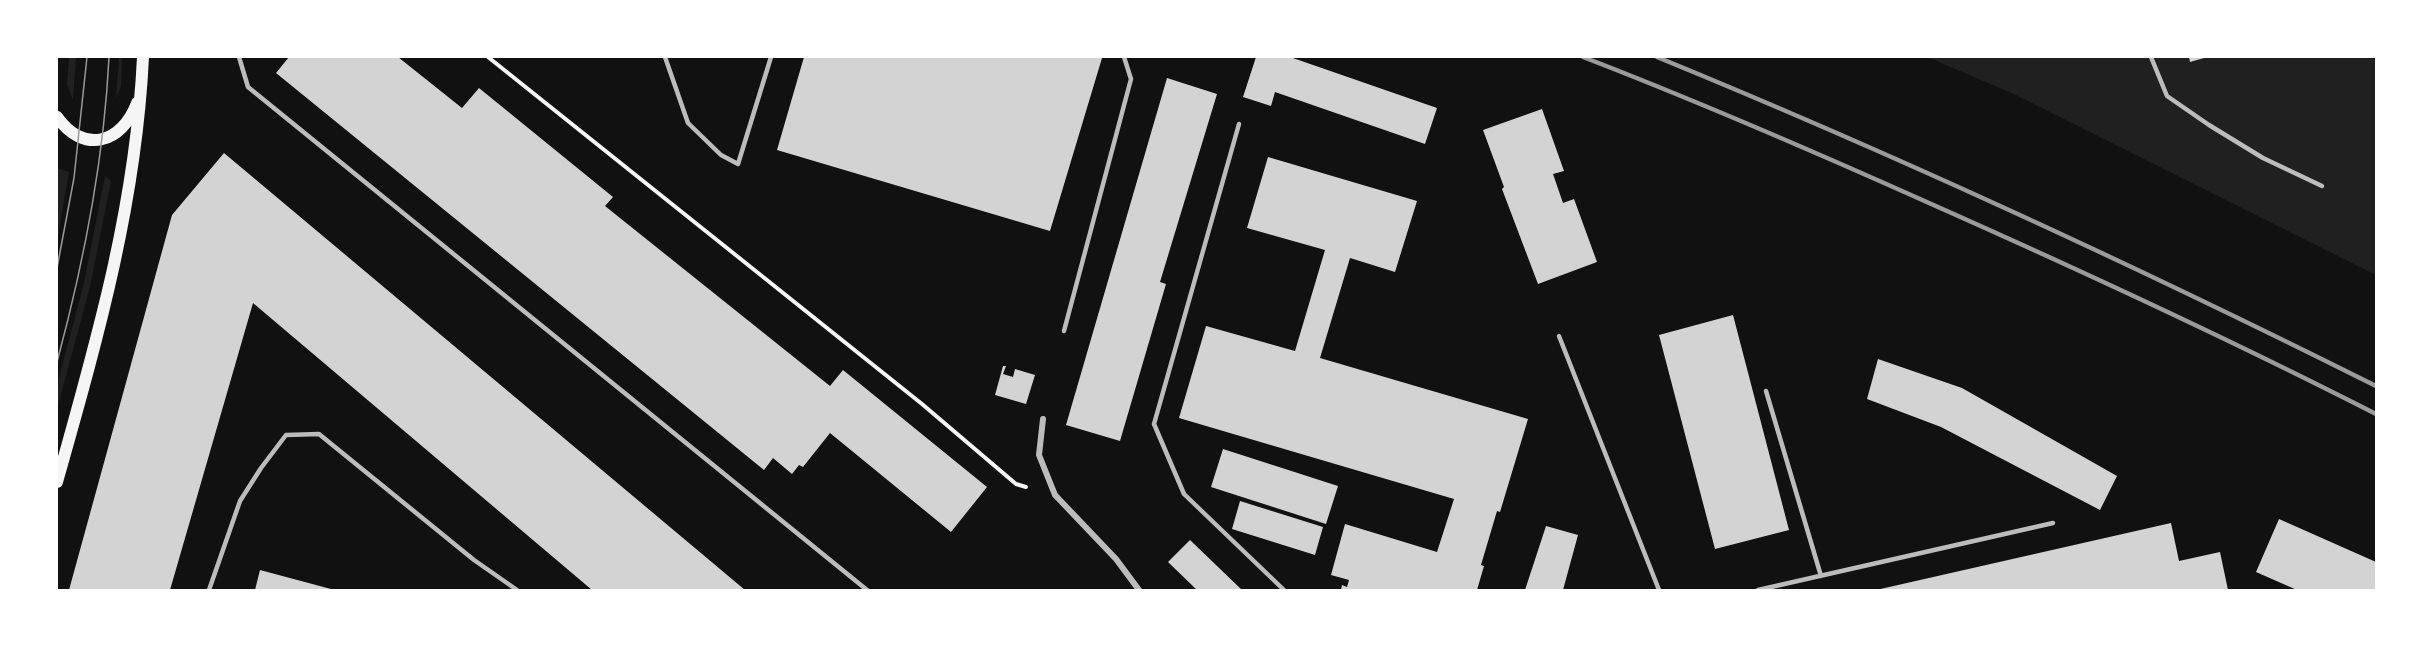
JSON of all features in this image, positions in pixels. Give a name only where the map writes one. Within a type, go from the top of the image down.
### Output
[{"type":"main road","points":[[57,482],[115,266],[134,158],[143,57]]},
{"type":"main road","points":[[57,117],[66,128],[79,136],[96,140],[109,138],[124,126],[135,110],[141,86]]},
{"type":"street","points":[[1044,419],[1039,455],[1055,495],[1116,559],[1139,590]]},
{"type":"lane","points":[[239,57],[248,87],[867,590]]},
{"type":"lane","points":[[665,57],[688,123],[721,155],[738,164],[771,57]]},
{"type":"lane","points":[[1064,331],[1131,79],[1124,57]]},
{"type":"lane","points":[[2151,57],[2168,96],[2209,125],[2263,158],[2322,186]]},
{"type":"lane","points":[[1239,124],[1154,424],[1184,494],[1284,590]]},
{"type":"lane","points":[[1559,336],[1659,590]]},
{"type":"lane","points":[[1766,391],[1821,576]]},
{"type":"lane","points":[[209,590],[240,501],[261,468],[286,435],[319,434],[474,561],[518,590]]},
{"type":"lane","points":[[1758,590],[2054,523]]},
{"type":"path","points":[[488,57],[922,404],[1016,484],[1055,495]]},
{"type":"shaded area","points":[[69,57],[76,57],[73,100],[67,85]]},
{"type":"shaded area","points":[[119,57],[122,57],[121,86],[116,99]]},
{"type":"shaded area","points":[[1927,57],[2376,57],[2376,275],[2014,94]]},
{"type":"shaded area","points":[[57,168],[69,172],[57,242]]},
{"type":"shaded area","points":[[105,176],[111,181],[90,287],[57,409],[57,384],[84,283]]},
{"type":"building","points":[[289,57],[398,57],[462,108],[479,88],[613,197],[605,206],[830,386],[843,370],[987,487],[951,532],[830,433],[803,467],[799,465],[792,474],[773,458],[764,470],[276,73]]},
{"type":"building","points":[[804,57],[1102,58],[1050,231],[777,150]]},
{"type":"building","points":[[1256,57],[1290,57],[1437,108],[1425,144],[1275,92],[1271,106],[1243,97]]},
{"type":"building","points":[[2189,57],[2203,57],[2204,58],[2190,62]]},
{"type":"building","points":[[1167,78],[1217,94],[1160,282],[1166,284],[1120,441],[1066,425]]},
{"type":"building","points":[[1542,109],[1564,171],[1553,174],[1563,203],[1574,199],[1597,262],[1538,284],[1502,189],[1504,187],[1483,130]]},
{"type":"building","points":[[224,153],[745,590],[592,590],[253,303],[170,590],[69,590],[172,215]]},
{"type":"building","points":[[1268,157],[1417,201],[1395,272],[1350,258],[1320,358],[1528,419],[1500,512],[1497,511],[1481,565],[1484,566],[1477,590],[1341,590],[1342,585],[1347,587],[1349,580],[1331,575],[1345,524],[1437,552],[1454,499],[1179,418],[1206,326],[1295,351],[1325,250],[1247,228]]},
{"type":"building","points":[[1733,315],[1789,530],[1715,549],[1659,335]]},
{"type":"building","points":[[1878,359],[1962,388],[2117,476],[2100,510],[1941,427],[1867,399]]},
{"type":"building","points":[[1003,366],[1006,366],[1003,374],[1013,377],[1015,369],[1035,375],[1026,404],[995,395]]},
{"type":"building","points":[[1223,449],[1338,486],[1326,524],[1211,487]]},
{"type":"building","points":[[1240,501],[1323,527],[1315,555],[1232,529]]},
{"type":"building","points":[[2279,519],[2376,562],[2376,590],[2297,590],[2256,572]]},
{"type":"building","points":[[2171,523],[2179,561],[2220,552],[2228,590],[1876,590]]},
{"type":"building","points":[[1546,526],[1578,535],[1563,590],[1525,590]]},
{"type":"building","points":[[1190,540],[1242,590],[1197,590],[1168,562]]},
{"type":"building","points":[[260,570],[331,589],[331,590],[255,590]]},
{"type":"tram line","points":[[57,268],[74,178],[87,57]]},
{"type":"tram line","points":[[57,362],[76,287],[91,211],[103,134],[109,57]]},
{"type":"railway","points":[[1583,57],[1757,128],[1986,228],[2210,332],[2376,414]]},
{"type":"railway","points":[[1657,57],[1839,134],[2020,215],[2376,386]]}]
